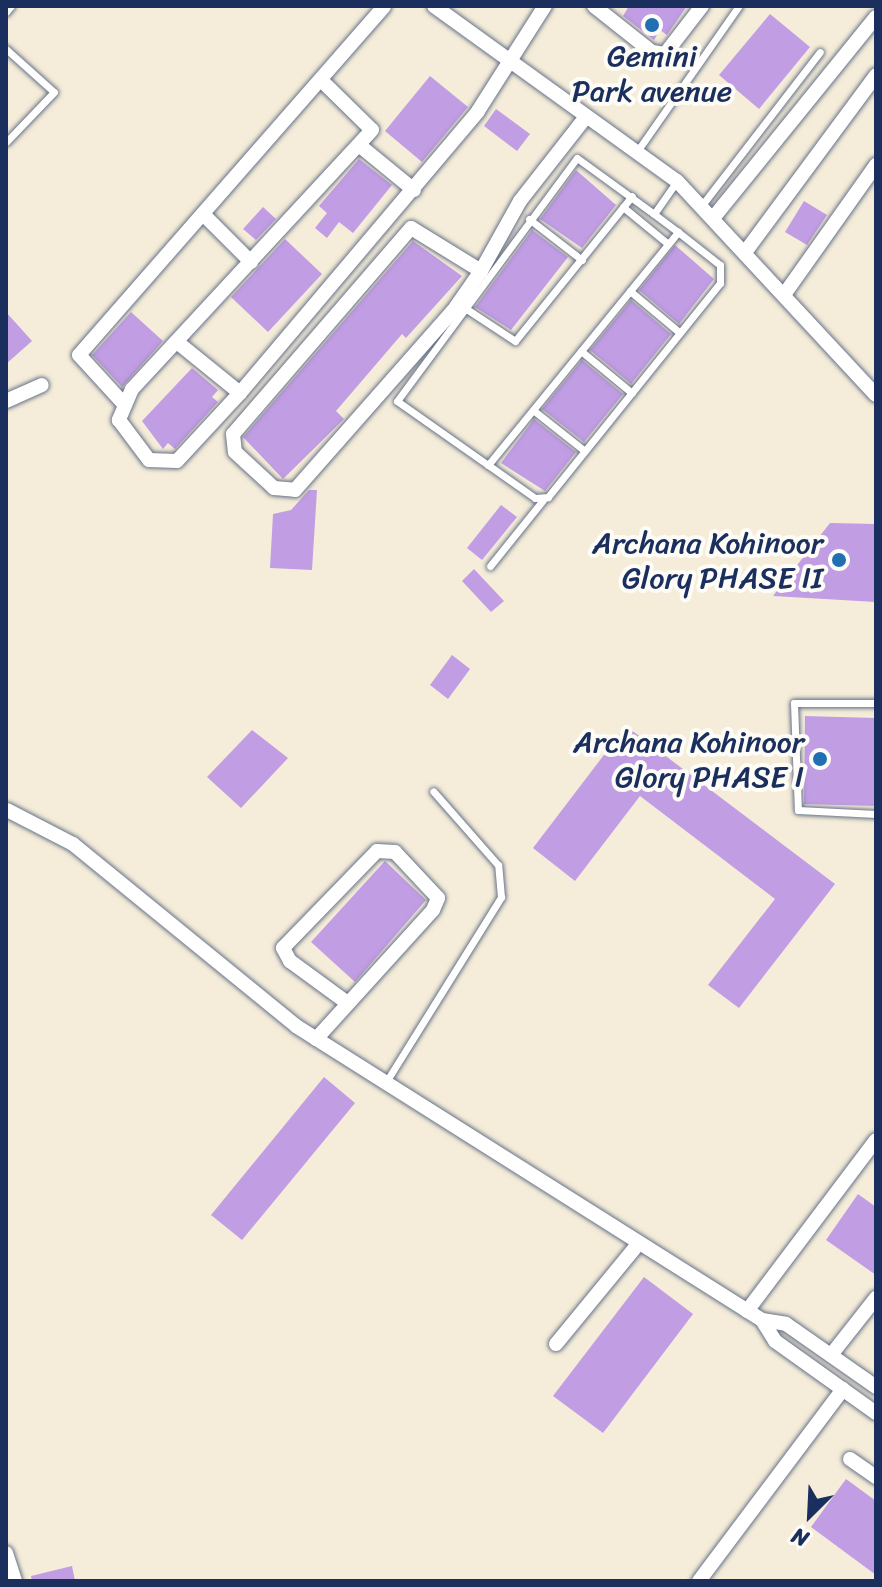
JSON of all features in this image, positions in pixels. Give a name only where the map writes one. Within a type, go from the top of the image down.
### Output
[{"type":"street","points":[[123,403],[79,355],[384,6]]},
{"type":"street","points":[[434,6],[510,65],[585,118],[638,150],[677,181],[786,292],[876,395]]},
{"type":"street","points":[[321,80],[373,126],[123,403],[119,420],[149,460],[164,466],[177,461],[240,393],[414,190],[510,65],[545,6]]},
{"type":"street","points":[[594,6],[652,52],[665,54],[702,6]]},
{"type":"street","points":[[714,217],[876,17]]},
{"type":"street","points":[[746,251],[876,75]]},
{"type":"street","points":[[481,271],[411,228],[233,434],[235,452],[274,488],[295,490],[481,271],[520,201],[585,118]]},
{"type":"street","points":[[359,145],[414,190]]},
{"type":"street","points":[[786,292],[876,165]]},
{"type":"street","points":[[203,214],[251,262]]},
{"type":"street","points":[[177,342],[240,393]]},
{"type":"street","points":[[6,401],[42,385]]},
{"type":"street","points":[[7,810],[73,844],[316,1039],[747,1311],[762,1320],[786,1324],[876,1387]]},
{"type":"street","points":[[316,1039],[438,898],[395,852],[377,851],[283,948],[290,961],[346,1002]]},
{"type":"street","points":[[747,1311],[876,1140]]},
{"type":"street","points":[[556,1344],[639,1243]]},
{"type":"street","points":[[831,1355],[876,1298]]},
{"type":"street","points":[[762,1320],[775,1341],[876,1413]]},
{"type":"street","points":[[699,1581],[843,1389]]},
{"type":"street","points":[[850,1459],[876,1477]]},
{"type":"street","points":[[6,1553],[15,1581]]},
{"type":"lane","points":[[6,12],[11,6]]},
{"type":"lane","points":[[638,150],[739,6]]},
{"type":"lane","points":[[6,49],[54,92],[6,142]]},
{"type":"lane","points":[[702,205],[820,52]]},
{"type":"lane","points":[[490,566],[680,333],[723,270],[632,196],[577,158],[397,401],[543,500]]},
{"type":"lane","points":[[654,214],[677,181]]},
{"type":"lane","points":[[465,308],[515,341],[632,196]]},
{"type":"lane","points":[[623,207],[668,244]]},
{"type":"lane","points":[[529,219],[582,260]]},
{"type":"lane","points":[[488,465],[678,232]]},
{"type":"lane","points":[[630,291],[680,333]]},
{"type":"lane","points":[[581,351],[632,393]]},
{"type":"lane","points":[[533,410],[585,451]]},
{"type":"lane","points":[[876,703],[794,703],[798,810],[876,814]]},
{"type":"lane","points":[[386,1082],[501,897],[498,865],[433,791]]},
{"type":"building","name":"Gemini Park avenue","points":[[629,6],[687,6],[667,35],[660,30],[654,40],[623,16]]},
{"type":"building","points":[[770,14],[810,47],[759,109],[719,75]]},
{"type":"building","points":[[430,76],[468,107],[422,162],[385,131]]},
{"type":"building","points":[[496,109],[530,134],[517,151],[484,126]]},
{"type":"building","points":[[359,159],[392,185],[353,233],[339,222],[327,238],[315,228],[327,213],[319,206]]},
{"type":"building","points":[[576,170],[616,205],[582,248],[540,219]]},
{"type":"building","points":[[804,201],[827,215],[807,245],[785,232]]},
{"type":"building","points":[[263,207],[276,219],[256,240],[243,229]]},
{"type":"building","points":[[532,230],[568,257],[511,330],[475,307]]},
{"type":"building","points":[[285,239],[322,274],[268,332],[231,297]]},
{"type":"building","points":[[413,241],[462,276],[406,338],[402,334],[336,411],[344,419],[283,479],[243,437]]},
{"type":"building","points":[[675,245],[714,279],[679,324],[639,290]]},
{"type":"building","points":[[631,300],[671,334],[631,384],[590,350]]},
{"type":"building","points":[[6,312],[32,341],[6,364]]},
{"type":"building","points":[[131,312],[163,341],[122,387],[92,355]]},
{"type":"building","points":[[582,360],[623,394],[584,442],[542,409]]},
{"type":"building","points":[[192,368],[218,390],[212,397],[218,402],[175,449],[168,443],[163,449],[142,421]]},
{"type":"building","points":[[534,419],[576,452],[545,491],[501,463]]},
{"type":"building","points":[[309,490],[317,490],[312,570],[270,568],[273,514],[291,510]]},
{"type":"building","points":[[501,505],[517,517],[482,560],[467,548]]},
{"type":"building","name":"Archana Kohinoor Glory PHASE II","points":[[830,523],[876,524],[876,602],[773,596]]},
{"type":"building","points":[[474,569],[504,601],[491,612],[462,581]]},
{"type":"building","points":[[452,655],[470,669],[448,699],[430,685]]},
{"type":"building","name":"Archana Kohinoor Glory PHASE I","points":[[805,716],[876,718],[876,806],[804,804]]},
{"type":"building","points":[[626,726],[835,884],[739,1008],[708,985],[775,899],[640,796],[575,881],[533,848]]},
{"type":"building","points":[[252,730],[288,758],[241,808],[207,777]]},
{"type":"building","points":[[385,861],[426,900],[355,982],[311,942]]},
{"type":"building","points":[[324,1077],[355,1103],[242,1240],[211,1215]]},
{"type":"building","points":[[858,1194],[876,1207],[876,1275],[826,1240]]},
{"type":"building","points":[[644,1277],[693,1314],[603,1433],[553,1396]]},
{"type":"building","points":[[846,1479],[876,1501],[876,1575],[811,1527]]},
{"type":"building","points":[[72,1566],[75,1581],[32,1581],[31,1576]]},
{"type":"place","name":"Gemini Park avenue","points":[[652,25]]},
{"type":"place","name":"Archana Kohinoor Glory PHASE II","points":[[839,560]]},
{"type":"place","name":"Archana Kohinoor Glory PHASE I","points":[[820,759]]}]
